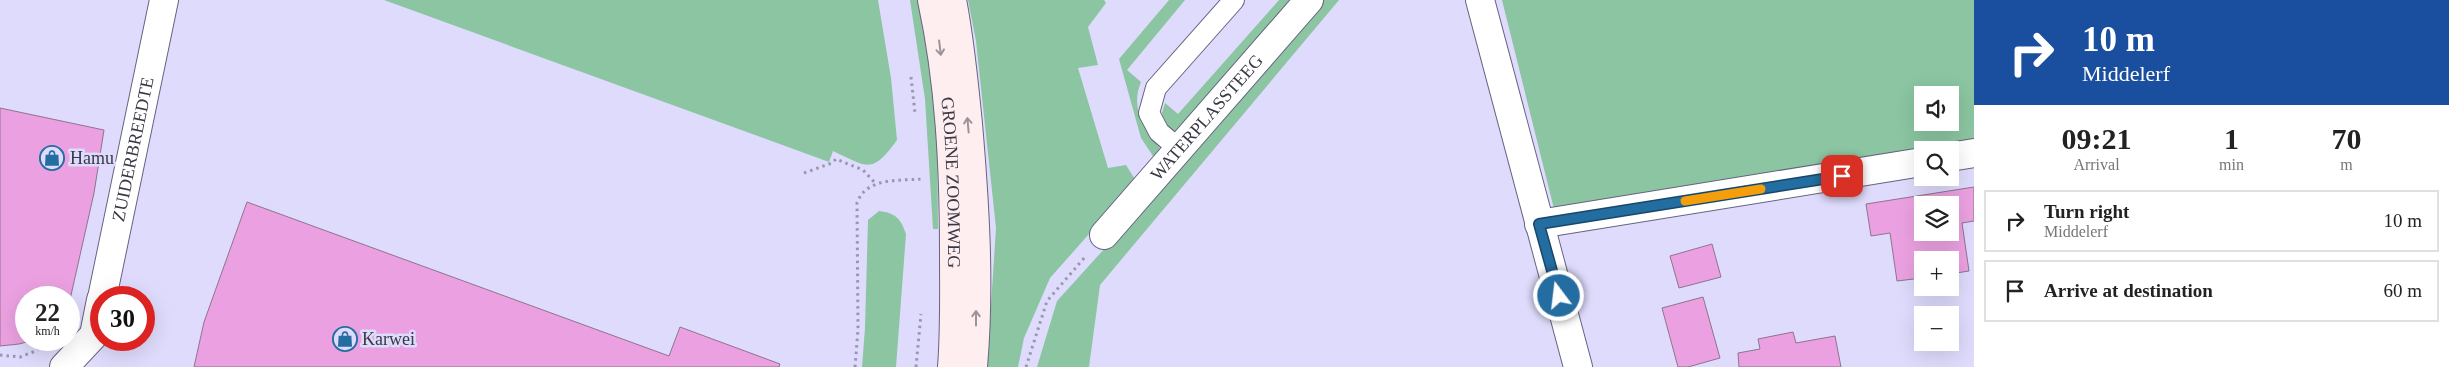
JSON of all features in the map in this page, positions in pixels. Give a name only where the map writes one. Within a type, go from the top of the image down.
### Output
[{"type":"main road","name":"GROENE ZOOMWEG","points":[[932,0],[950,126],[954,175],[954,338],[952,367]]},
{"type":"main road","name":"GROENE ZOOMWEG","points":[[952,0],[960,39],[972,174],[976,244],[974,367]]},
{"type":"street","name":"ZUIDERBREEDTE","points":[[105,286],[164,0]]},
{"type":"street","name":"WATERPLASSTEEG","points":[[1104,234],[1309,0]]},
{"type":"street","points":[[1480,0],[1578,367]]},
{"type":"street","points":[[1959,156],[1974,153]]},
{"type":"street","points":[[1539,224],[1914,163]]},
{"type":"street","name":"ZUIDERBREEDTE","points":[[56,357],[90,337]]},
{"type":"lane","points":[[1179,149],[1159,132],[1149,112],[1156,88],[1234,0]]},
{"type":"path","name":"GROENE ZOOMWEG","points":[[911,74],[916,122]]},
{"type":"path","points":[[804,172],[832,163],[836,159],[863,170],[876,184],[866,187],[860,194],[857,203],[858,329],[855,367]]},
{"type":"path","name":"GROENE ZOOMWEG","points":[[876,184],[922,179],[921,170]]},
{"type":"path","points":[[1026,367],[1047,301],[1104,234]]},
{"type":"path","points":[[0,355],[56,357]]},
{"type":"green space","points":[[384,0],[878,0],[891,78],[897,140],[882,158],[869,165],[862,164],[833,151],[829,162]]},
{"type":"green space","points":[[910,0],[923,0],[937,98],[938,229],[933,229],[925,99]]},
{"type":"green space","points":[[968,0],[1104,0],[1106,3],[1088,27],[1098,65],[1078,68],[1108,168],[1126,165],[1136,181],[1050,278],[1024,338],[1018,367],[987,367],[996,228],[976,41]]},
{"type":"green space","points":[[1169,0],[1185,0],[1127,70],[1141,82],[1137,102],[1142,121],[1152,138],[1165,154],[1157,162],[1141,138],[1119,59]]},
{"type":"green space","points":[[1279,0],[1298,0],[1178,132],[1165,127],[1162,113],[1165,103],[1178,114]]},
{"type":"green space","points":[[1323,0],[1339,0],[1100,285],[1089,367],[1037,367],[1057,301]]},
{"type":"green space","points":[[1502,0],[1974,0],[1974,142],[1959,145],[1959,141],[1914,141],[1914,152],[1555,213]]},
{"type":"green space","points":[[879,211],[894,215],[902,224],[906,234],[896,367],[862,367],[868,220]]},
{"type":"building","points":[[0,108],[104,130],[94,193],[73,286],[15,286],[15,344],[0,346]]},
{"type":"building","points":[[1974,187],[1974,221],[1962,223],[1969,271],[1959,273],[1959,251],[1914,251],[1914,279],[1897,281],[1890,233],[1871,236],[1866,204],[1914,196],[1914,241],[1959,241],[1959,196],[1917,196]]},
{"type":"building","points":[[247,202],[669,356],[680,327],[780,364],[779,367],[194,367],[204,322]]},
{"type":"building","points":[[1712,244],[1721,277],[1679,288],[1670,256]]},
{"type":"building","points":[[1703,297],[1720,358],[1688,367],[1678,367],[1662,308]]},
{"type":"building","points":[[1793,332],[1796,343],[1835,336],[1841,367],[1739,367],[1738,353],[1760,349],[1758,339]]},
{"type":"slow traffic","points":[[1685,201],[1761,189]]},
{"type":"place","name":"Hamu","points":[[52,158]]},
{"type":"place","name":"Karwei","points":[[345,339]]},
{"type":"route","points":[[1559,296],[1539,224],[1842,176]]}]
